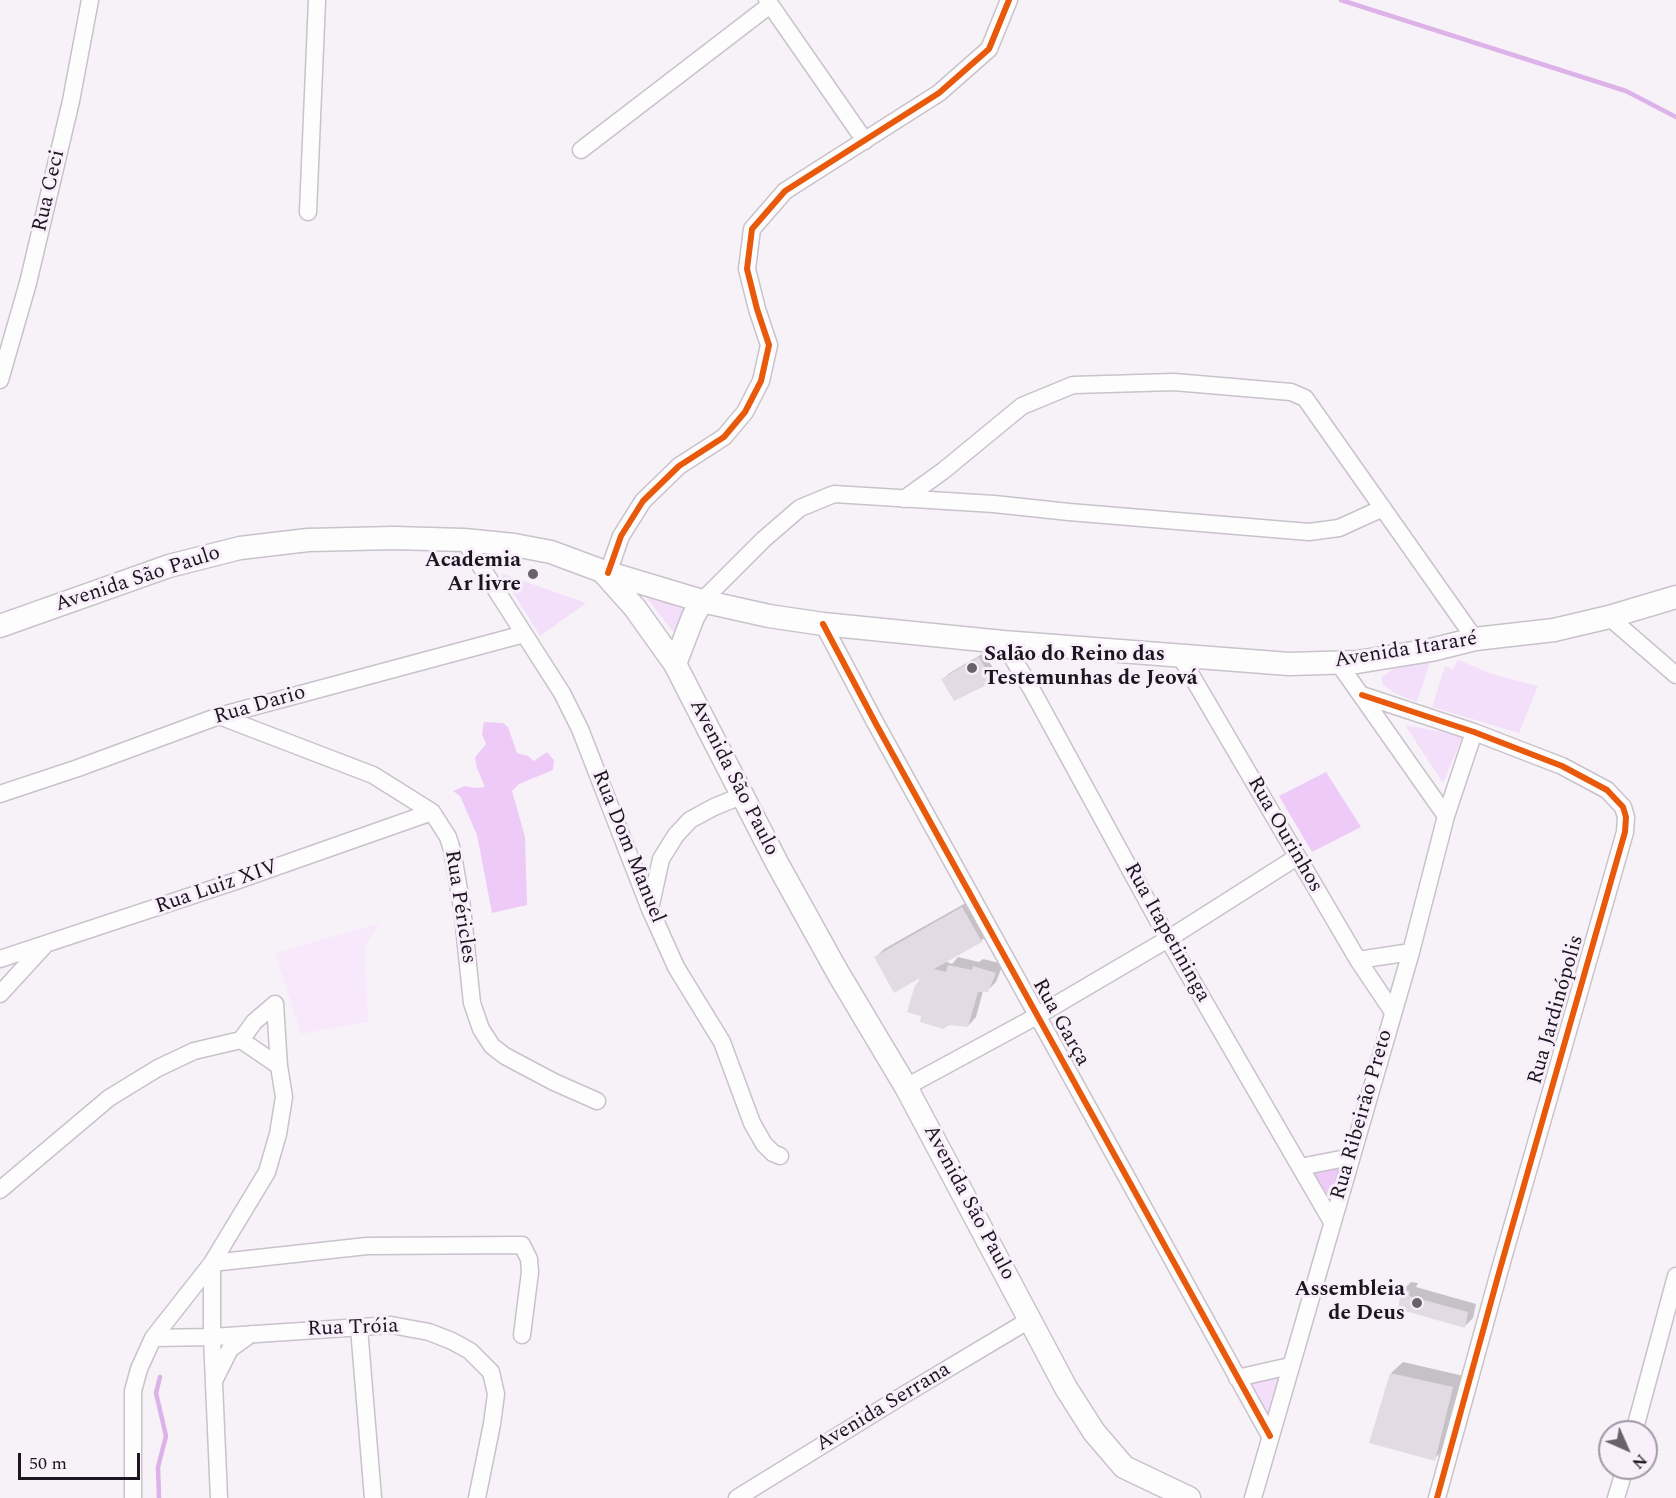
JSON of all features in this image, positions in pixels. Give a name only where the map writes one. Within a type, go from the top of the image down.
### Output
[{"type":"main road","name":"Avenida São Paulo","points":[[0,626],[170,566],[240,548],[308,540],[394,538],[464,540],[514,545],[551,552],[605,572],[675,664],[741,796],[838,973],[906,1087],[1066,1388],[1094,1432],[1124,1467],[1189,1498]]},
{"type":"main road","name":"Avenida Itararé","points":[[605,572],[702,602],[823,624],[1003,642],[1289,664],[1339,664],[1431,650],[1475,639],[1554,630],[1676,597]]},
{"type":"main road","points":[[675,664],[693,617],[702,602]]},
{"type":"street","name":"Rua Ceci","points":[[0,380],[28,283],[71,101],[90,0]]},
{"type":"street","points":[[308,212],[316,0]]},
{"type":"street","points":[[605,572],[621,536],[643,501],[679,466],[724,437],[745,412],[761,381],[769,345],[747,269],[752,229],[785,191],[939,93],[989,49],[1009,0]]},
{"type":"street","points":[[581,150],[769,2],[865,141]]},
{"type":"street","points":[[904,499],[943,471],[1022,406],[1073,385],[1174,382],[1291,392],[1305,398],[1475,639]]},
{"type":"street","points":[[702,602],[764,539],[800,508],[834,494],[994,504],[1309,532],[1339,528],[1383,508]]},
{"type":"street","name":"Rua Dom Manuel","points":[[464,540],[562,693],[580,729],[650,909],[676,967],[722,1042],[752,1124],[764,1144],[780,1156]]},
{"type":"street","points":[[1608,617],[1676,675]]},
{"type":"street","name":"Rua Garça","points":[[823,624],[1270,1436]]},
{"type":"street","name":"Rua Dario","points":[[0,794],[219,716],[524,634]]},
{"type":"street","name":"Rua Itapetininga","points":[[1003,642],[1032,690],[1168,939],[1332,1222]]},
{"type":"street","name":"Rua Ourinhos","points":[[1180,656],[1358,960],[1393,1012]]},
{"type":"street","points":[[1339,664],[1446,816]]},
{"type":"street","name":"Rua Jardinópolis","points":[[1362,694],[1474,732],[1562,766],[1595,782],[1616,798],[1623,807],[1626,817],[1625,832],[1437,1498]]},
{"type":"street","name":"Rua Péricles","points":[[219,716],[373,775],[432,812],[448,837],[452,850],[462,907],[472,1003],[481,1029],[492,1046],[505,1056],[554,1082],[597,1101]]},
{"type":"street","name":"Rua Ribeirão Preto","points":[[1253,1498],[1411,952],[1446,816],[1474,732]]},
{"type":"street","points":[[650,909],[661,859],[676,835],[690,820],[741,796]]},
{"type":"street","name":"Rua Luiz XIV","points":[[0,959],[337,847],[432,812]]},
{"type":"street","points":[[906,1087],[1037,1016],[1168,939],[1297,857]]},
{"type":"street","points":[[0,994],[44,946]]},
{"type":"street","points":[[1358,960],[1411,952]]},
{"type":"street","points":[[0,1190],[109,1098],[158,1068],[194,1051],[241,1040],[254,1022],[275,1004],[279,1066],[284,1097],[278,1134],[267,1172],[212,1263],[153,1338],[139,1369],[133,1391],[133,1498]]},
{"type":"street","points":[[241,1040],[279,1066]]},
{"type":"street","points":[[1300,1167],[1351,1157]]},
{"type":"street","points":[[212,1263],[367,1246],[522,1245],[529,1259],[530,1272],[522,1335]]},
{"type":"street","points":[[212,1263],[212,1337],[219,1498]]},
{"type":"street","points":[[1638,1420],[1676,1276]]},
{"type":"street","name":"Avenida Serrana","points":[[737,1498],[1031,1319]]},
{"type":"street","name":"Rua Tróia","points":[[153,1338],[212,1337],[391,1325],[429,1332],[452,1341],[470,1351],[490,1372],[496,1394],[477,1498]]},
{"type":"street","points":[[359,1328],[372,1498]]},
{"type":"street","points":[[214,1382],[230,1349],[252,1333]]},
{"type":"street","points":[[1237,1378],[1290,1366]]},
{"type":"street","points":[[1616,1498],[1621,1480]]},
{"type":"shaded area","points":[[501,573],[586,603],[540,636]]},
{"type":"shaded area","points":[[645,596],[690,604],[679,639]]},
{"type":"shaded area","points":[[1458,660],[1495,675],[1538,686],[1519,733],[1432,707],[1445,666],[1453,670]]},
{"type":"shaded area","points":[[1430,662],[1417,702],[1396,694],[1382,684],[1382,677],[1394,668]]},
{"type":"shaded area","points":[[484,722],[503,723],[508,727],[517,753],[528,756],[534,761],[547,752],[554,760],[553,770],[519,784],[512,791],[525,837],[527,905],[492,913],[477,835],[460,796],[453,791],[465,786],[485,787],[475,757],[486,744],[482,734]]},
{"type":"shaded area","points":[[1405,725],[1463,736],[1443,783]]},
{"type":"shaded area","points":[[1326,772],[1361,827],[1312,852],[1279,796]]},
{"type":"shaded area","points":[[380,923],[365,946],[368,1022],[301,1034],[275,953]]},
{"type":"shaded area","points":[[1347,1162],[1331,1213],[1303,1169]]},
{"type":"shaded area","points":[[1287,1370],[1268,1424],[1241,1379]]},
{"type":"building","name":"Salão do Reino das Testemunhas de Jeová","points":[[979,657],[993,682],[954,701],[941,679]]},
{"type":"building","points":[[962,907],[982,942],[934,969],[946,972],[948,965],[972,970],[973,966],[996,973],[988,992],[978,992],[968,1027],[949,1025],[943,1029],[920,1022],[921,1016],[907,1012],[915,985],[918,984],[920,978],[894,993],[874,957]]},
{"type":"building","name":"Assembleia de Deus","points":[[1401,1290],[1410,1291],[1409,1296],[1468,1312],[1465,1328],[1398,1309]]},
{"type":"building","points":[[1390,1373],[1453,1387],[1435,1461],[1369,1443]]},
{"type":"waterway","points":[[1341,0],[1626,91],[1676,117]]},
{"type":"waterway","points":[[159,1498],[158,1467],[166,1436],[156,1393],[160,1377]]},
{"type":"cycle path","points":[[608,573],[621,536],[643,501],[679,466],[724,437],[745,412],[761,381],[769,345],[747,269],[752,229],[785,191],[939,93],[989,49],[1009,0]]},
{"type":"cycle path","points":[[823,624],[1270,1436]]},
{"type":"cycle path","points":[[1362,695],[1474,732],[1562,766],[1607,790],[1623,807],[1626,817],[1625,832],[1437,1498]]},
{"type":"place","name":"Academia Ar livre","points":[[533,574]]},
{"type":"place","name":"Salão do Reino das Testemunhas de Jeová","points":[[972,668]]},
{"type":"place","name":"Assembleia de Deus","points":[[1417,1303]]}]
